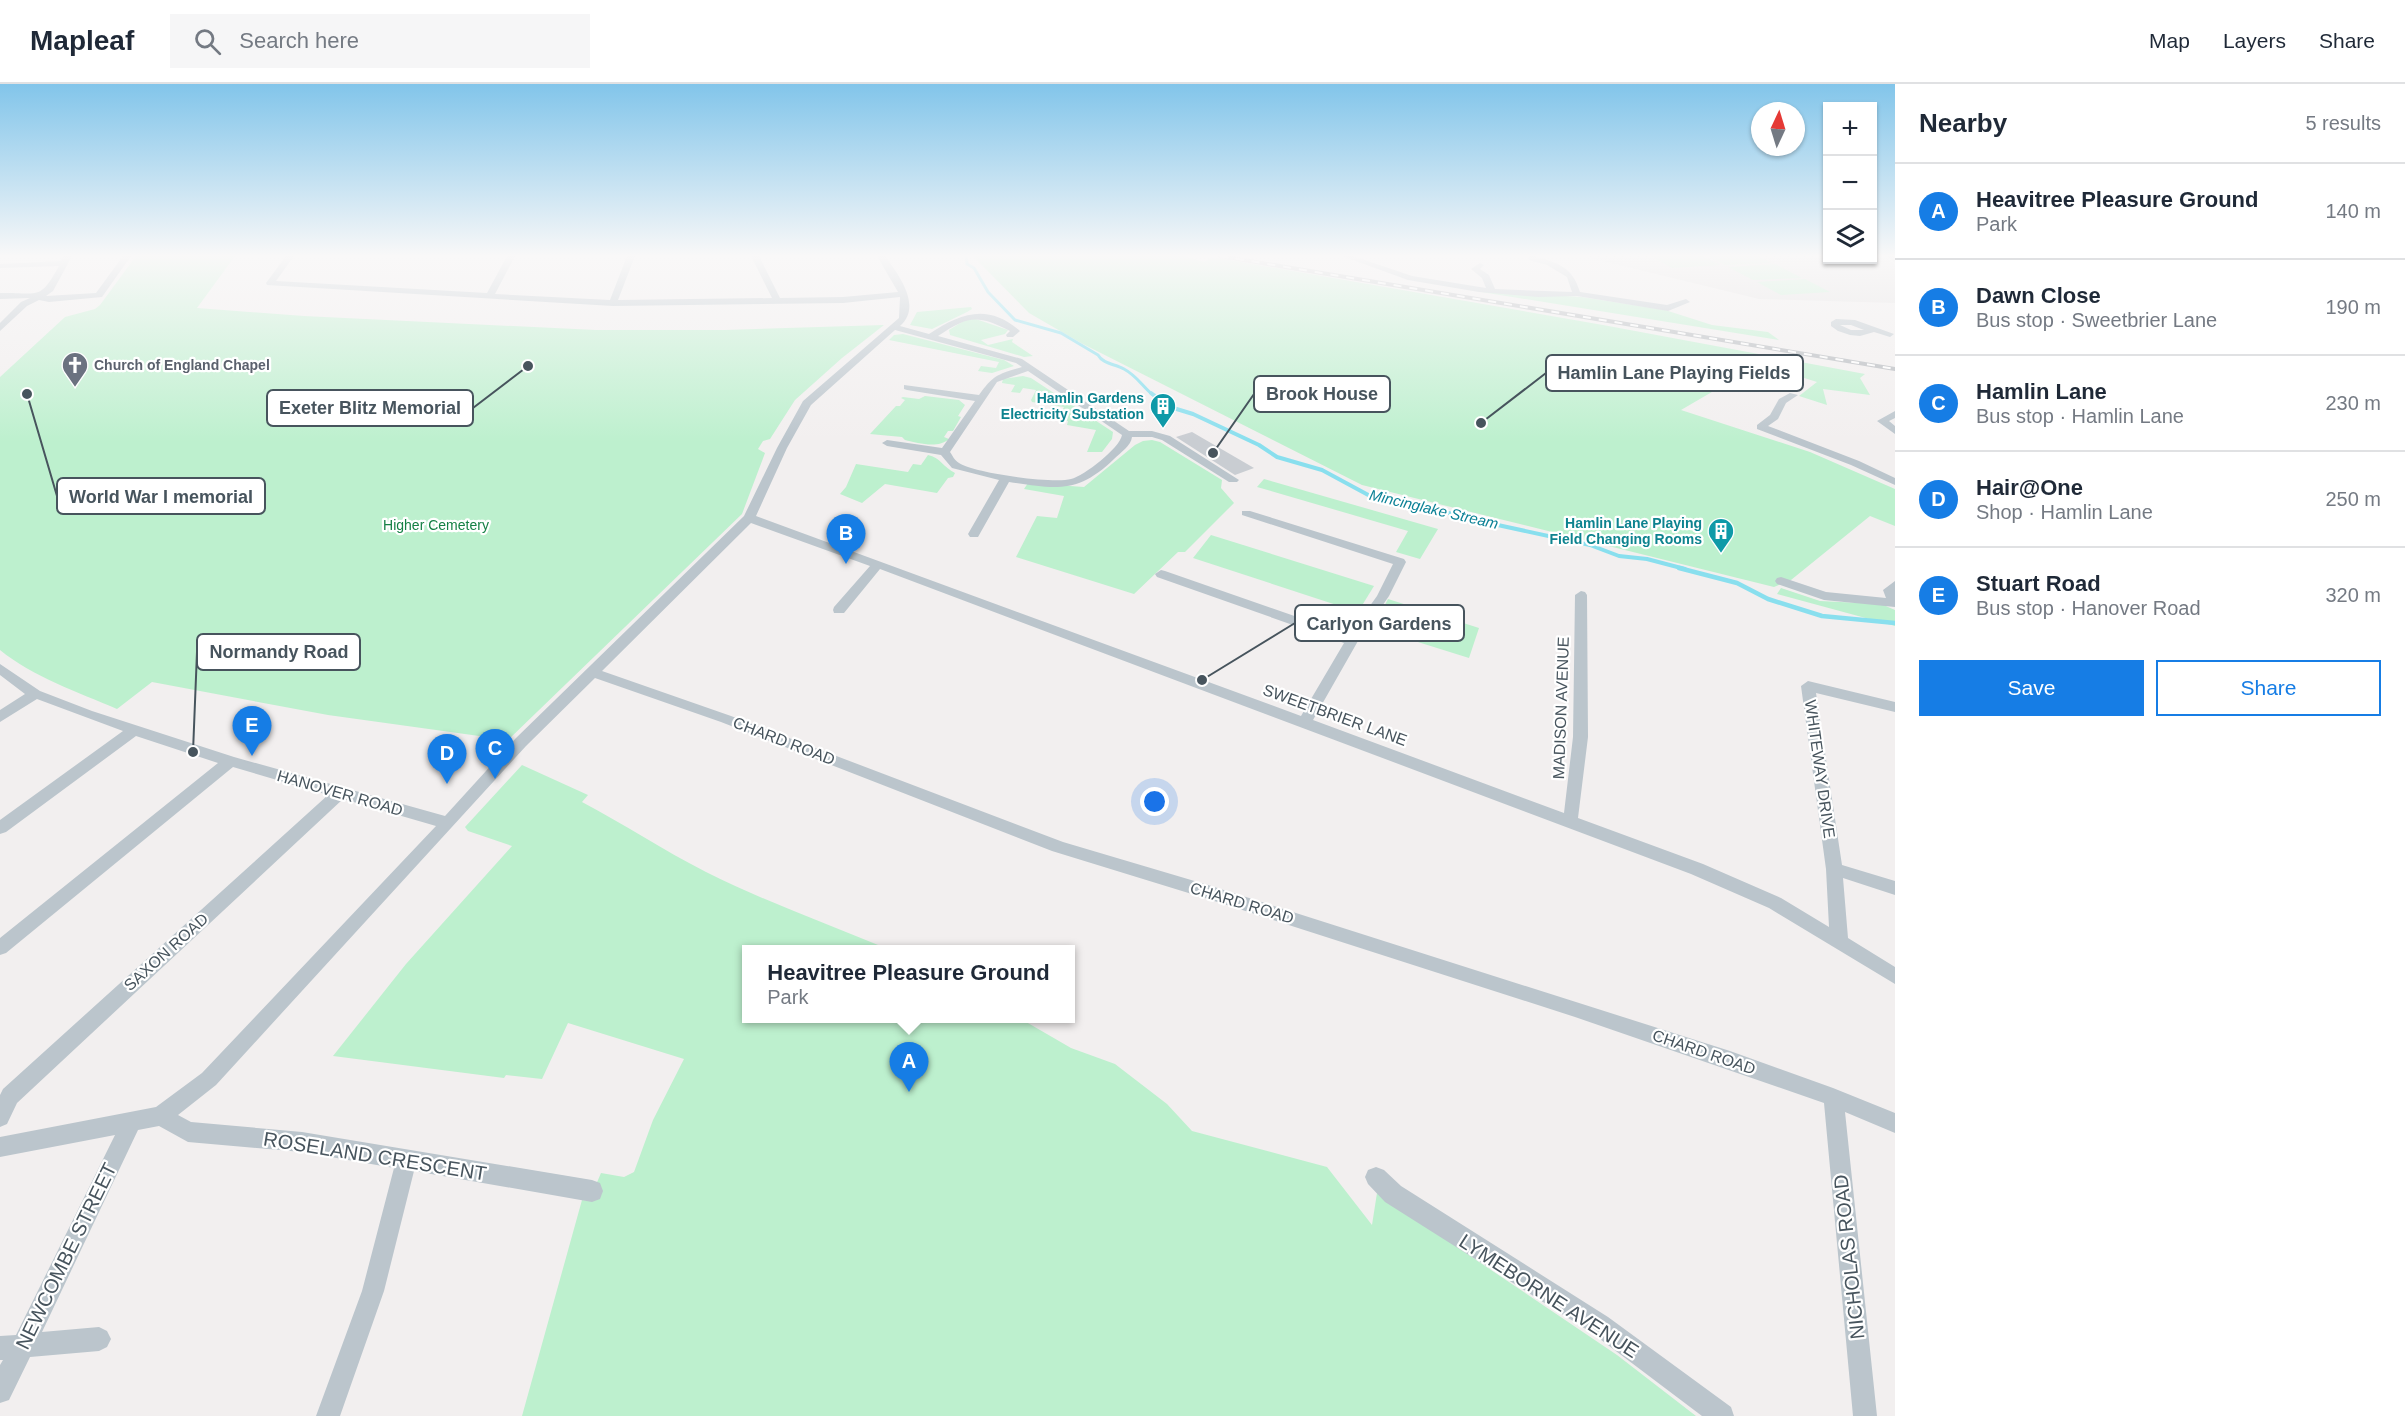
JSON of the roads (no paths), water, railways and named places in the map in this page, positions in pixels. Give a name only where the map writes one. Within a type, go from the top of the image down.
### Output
[{"type":"street","points":[[0,1147],[161,1116],[209,1079],[521,742],[748,518],[807,403],[849,364],[895,327],[902,318]]},
{"type":"street","points":[[932,336],[961,318]]},
{"type":"street","points":[[993,318],[1016,331],[1010,335]]},
{"type":"street","points":[[895,327],[1019,361],[1127,434],[1166,438],[1233,480]]},
{"type":"street","points":[[1867,331],[1893,334]]},
{"type":"street","points":[[945,452],[1000,375],[1029,368]]},
{"type":"street","points":[[907,387],[982,399]]},
{"type":"street","points":[[1793,395],[1782,401],[1774,417],[1761,427],[1855,463],[1895,482]]},
{"type":"street","points":[[1895,414],[1882,421],[1895,431]]},
{"type":"street","points":[[887,443],[945,452],[953,464],[962,469],[1006,477],[1071,483],[1084,478],[1126,442],[1127,434]]},
{"type":"street","points":[[974,534],[1006,477]]},
{"type":"street","points":[[1246,513],[1400,562],[1383,596],[1352,640],[1304,723]]},
{"type":"street","name":"SWEETBRIER LANE","points":[[748,518],[878,564],[1570,821],[1754,893],[1895,976]]},
{"type":"street","points":[[839,610],[878,564]]},
{"type":"street","points":[[1161,574],[1352,640]]},
{"type":"street","points":[[1781,581],[1824,596],[1894,603],[1889,590],[1895,585]]},
{"type":"street","name":"MADISON AVENUE","points":[[1570,821],[1578,782],[1580,748],[1581,595]]},
{"type":"street","name":"HANOVER ROAD","points":[[0,668],[35,694],[134,730],[230,761],[448,823]]},
{"type":"street","name":"CHARD ROAD","points":[[592,672],[726,718],[1058,847],[1552,1001],[1833,1097],[1895,1123]]},
{"type":"street","name":"WHITEWAY DRIVE","points":[[1839,942],[1834,869],[1808,686],[1895,707]]},
{"type":"street","points":[[0,717],[35,694]]},
{"type":"street","points":[[0,828],[134,730]]},
{"type":"street","points":[[0,948],[230,761]]},
{"type":"street","name":"SAXON ROAD","points":[[0,1117],[9,1096],[340,793]]},
{"type":"street","points":[[1834,869],[1895,888]]},
{"type":"street","name":"NICHOLAS ROAD","points":[[1833,1097],[1865,1416]]},
{"type":"street","name":"ROSELAND CRESCENT","points":[[161,1116],[188,1132],[302,1142],[592,1191]]},
{"type":"street","name":"NEWCOMBE STREET","points":[[0,1391],[11,1347],[76,1239],[132,1121]]},
{"type":"street","points":[[328,1416],[373,1291],[406,1160]]},
{"type":"street","name":"LYMEBORNE AVENUE","points":[[1376,1177],[1393,1194],[1600,1325],[1722,1416]]},
{"type":"street","points":[[11,1347],[99,1339]]},
{"type":"waterway","name":"Mincinglake Stream","points":[[1013,318],[1061,333],[1103,360],[1129,372],[1151,393]]},
{"type":"waterway","name":"Mincinglake Stream","points":[[1151,393],[1170,407],[1193,414],[1259,445],[1277,457],[1322,470],[1372,497],[1413,503],[1470,519],[1590,545],[1619,556],[1647,559],[1685,569]]},
{"type":"waterway","name":"Mincinglake Stream","points":[[1679,568],[1737,583],[1768,599],[1822,616],[1895,623]]},
{"type":"railway","points":[[1591,318],[1895,369]]},
{"type":"place","name":"Exeter Blitz Memorial","points":[[528,366]]},
{"type":"place","name":"Church of England Chapel","points":[[75,388]]},
{"type":"place","name":"World War I memorial","points":[[27,394]]},
{"type":"place","name":"Hamlin Lane Playing Fields","points":[[1481,423]]},
{"type":"place","name":"Hamlin Gardens Electricity Substation","points":[[1163,429]]},
{"type":"place","name":"Brook House","points":[[1213,453]]},
{"type":"place","name":"Hamlin Lane Playing Field Changing Rooms","points":[[1721,554]]},
{"type":"place","name":"Dawn Close","points":[[846,564]]},
{"type":"place","name":"Carlyon Gardens","points":[[1202,680]]},
{"type":"place","name":"Normandy Road","points":[[193,752]]},
{"type":"place","name":"Stuart Road","points":[[252,756]]},
{"type":"place","name":"Hamlin Lane","points":[[495,779]]},
{"type":"place","name":"Hair@One","points":[[447,784]]},
{"type":"place","name":"Heavitree Pleasure Ground","points":[[909,1092]]},
{"type":"park label","name":"Higher Cemetery","points":[[436,525]]}]
